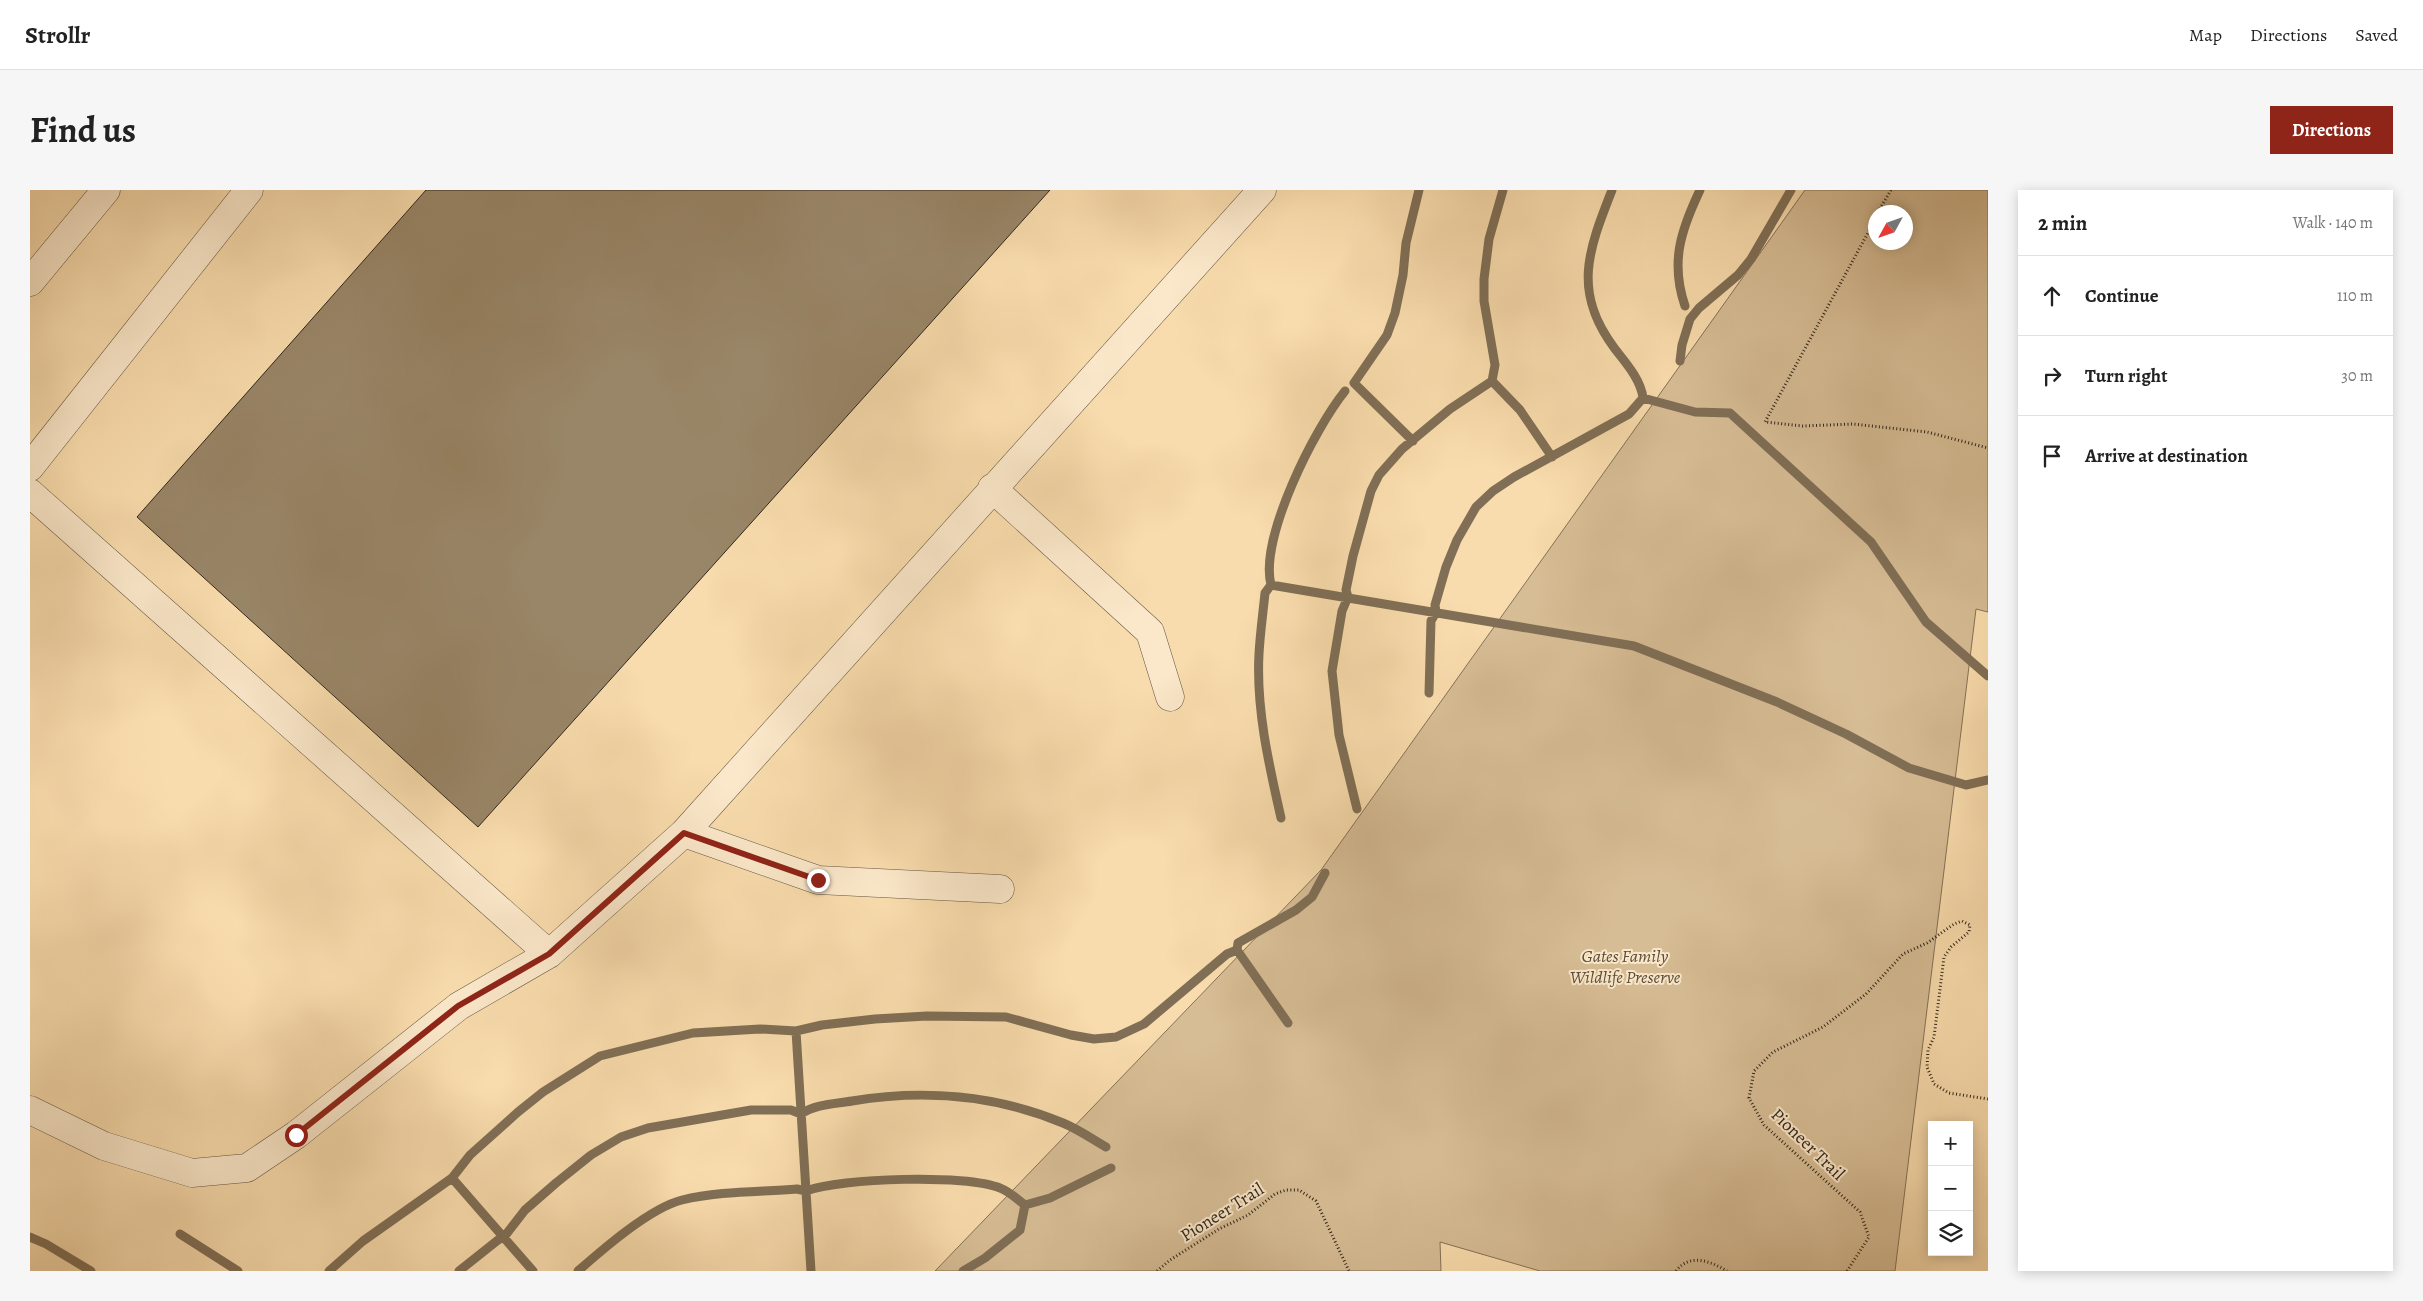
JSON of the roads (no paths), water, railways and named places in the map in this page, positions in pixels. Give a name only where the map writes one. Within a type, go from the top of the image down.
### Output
[{"type":"lane","points":[[30,282],[106,190]]},
{"type":"lane","points":[[30,467],[249,190]]},
{"type":"lane","points":[[30,1110],[104,1146],[192,1173],[247,1168],[296,1135],[458,1006],[549,954],[684,833],[992,488],[1262,190]]},
{"type":"lane","points":[[992,488],[1150,632],[1170,697]]},
{"type":"lane","points":[[30,493],[549,954]]},
{"type":"lane","points":[[684,833],[818,880],[1000,889]]},
{"type":"waterway","points":[[1413,441],[1354,383],[1387,335],[1395,313],[1403,275],[1406,243],[1419,190]]},
{"type":"waterway","points":[[1492,381],[1495,365],[1484,301],[1484,279],[1489,239],[1503,190]]},
{"type":"waterway","points":[[1429,693],[1431,621],[1436,612],[1435,605],[1446,567],[1457,540],[1476,507],[1493,491],[1514,477],[1629,414],[1643,398],[1636,378],[1602,328],[1593,309],[1589,290],[1588,271],[1591,252],[1612,190]]},
{"type":"waterway","points":[[1685,306],[1678,275],[1678,261],[1683,233],[1700,190]]},
{"type":"waterway","points":[[1680,361],[1682,345],[1690,319],[1699,308],[1738,275],[1751,259],[1791,190]]},
{"type":"waterway","points":[[1492,381],[1520,410],[1552,457]]},
{"type":"waterway","points":[[1357,809],[1339,735],[1332,671],[1342,611],[1348,597],[1346,590],[1353,556],[1371,491],[1379,475],[1402,449],[1450,409],[1492,381]]},
{"type":"waterway","points":[[1271,585],[1270,565],[1273,540],[1292,484],[1319,430],[1345,391]]},
{"type":"waterway","points":[[1643,398],[1695,412],[1730,413],[1871,542],[1926,622],[1988,676]]},
{"type":"waterway","points":[[1271,585],[1634,646],[1777,702],[1846,734],[1909,768],[1966,785],[1988,780]]},
{"type":"waterway","points":[[1271,585],[1265,593],[1259,646],[1259,695],[1264,737],[1281,818]]},
{"type":"waterway","points":[[1288,1023],[1237,950],[1238,943],[1296,910],[1312,897],[1325,873]]},
{"type":"waterway","points":[[329,1271],[363,1241],[452,1178],[470,1155],[543,1092],[600,1056],[693,1033],[760,1029],[796,1031],[822,1025],[927,1016],[1006,1017],[1071,1035],[1094,1039],[1116,1037],[1144,1024],[1227,954],[1237,950]]},
{"type":"waterway","points":[[796,1031],[811,1271]]},
{"type":"waterway","points":[[459,1271],[504,1237],[525,1210],[591,1155],[621,1137],[648,1128],[751,1110],[791,1110],[801,1114],[819,1106],[879,1097],[932,1095],[959,1097],[1012,1106],[1069,1125],[1106,1147]]},
{"type":"waterway","points":[[963,1271],[985,1258],[1020,1230],[1025,1205],[1050,1198],[1111,1168]]},
{"type":"waterway","points":[[452,1178],[533,1271]]},
{"type":"waterway","points":[[578,1271],[627,1230],[656,1211],[669,1204],[696,1197],[739,1192],[797,1189],[806,1191],[846,1183],[933,1179],[983,1184],[1000,1188],[1025,1205]]},
{"type":"waterway","points":[[180,1234],[238,1271]]},
{"type":"waterway","points":[[30,1237],[46,1244],[91,1271]]},
{"type":"park label","name":"Gates Family Wildlife Preserve","points":[[1625,966]]}]
